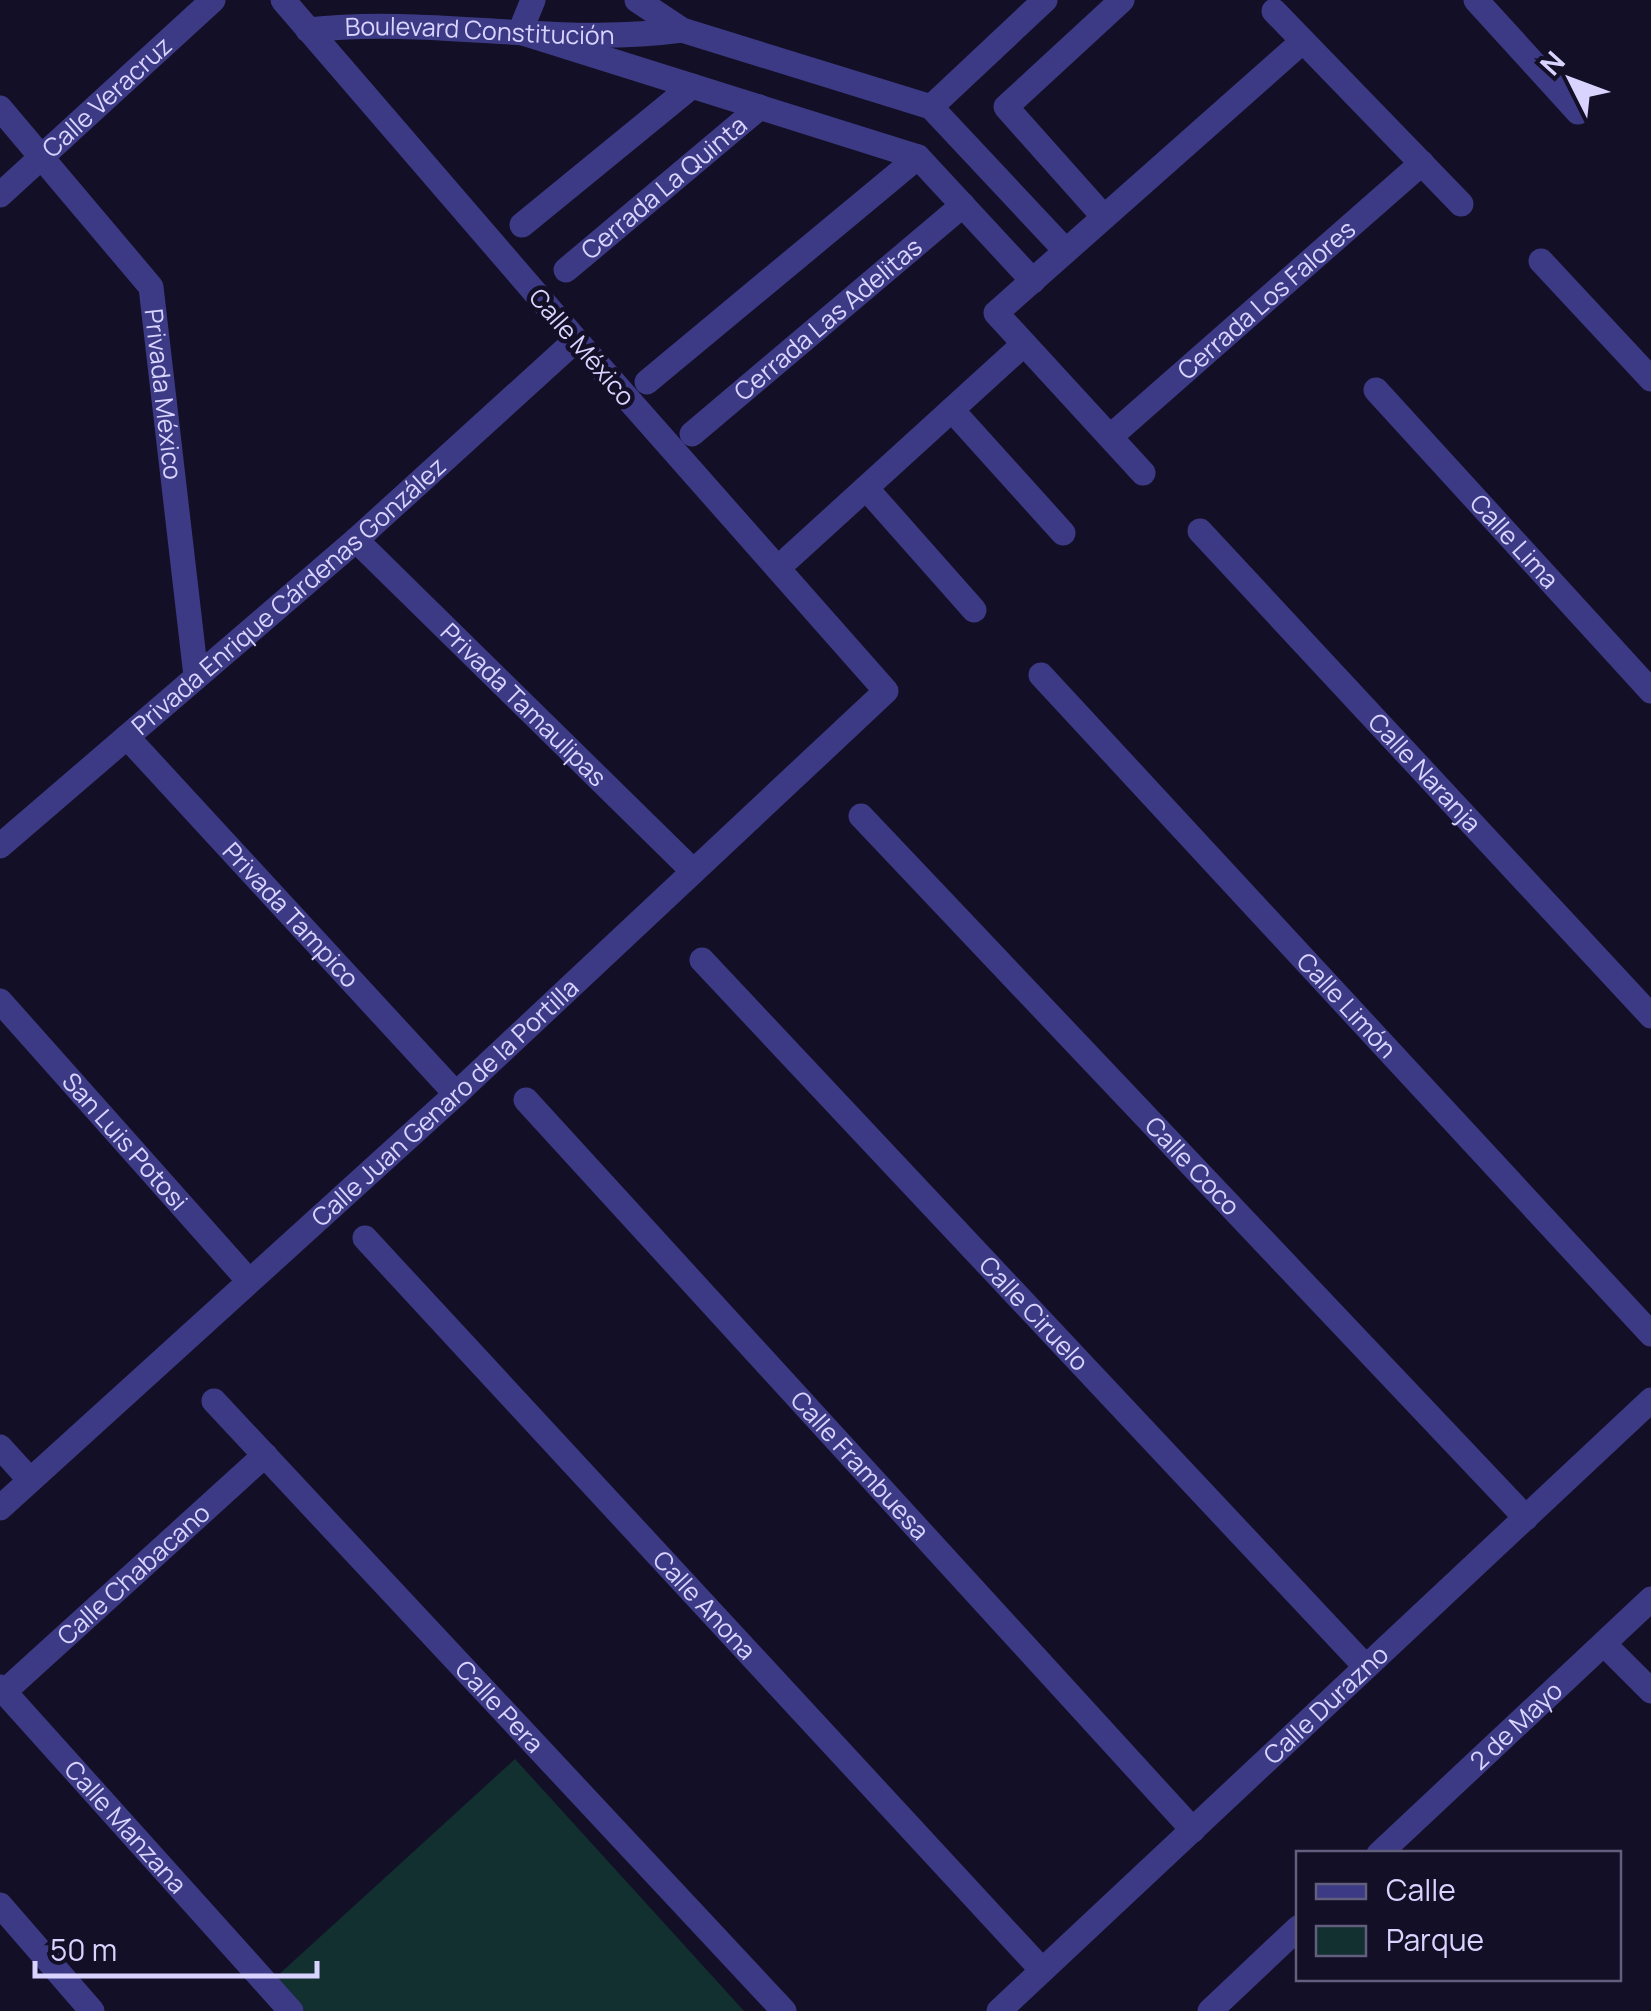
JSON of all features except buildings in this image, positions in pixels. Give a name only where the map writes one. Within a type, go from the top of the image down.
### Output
[{"type":"street","name":"Calle Veracruz","points":[[0,195],[213,0]]},
{"type":"street","name":"Calle México","points":[[283,0],[886,691]]},
{"type":"street","points":[[533,0],[520,32],[918,157],[1033,280]]},
{"type":"street","points":[[1045,0],[931,107],[1066,252]]},
{"type":"street","points":[[1104,217],[1006,107],[1122,0]]},
{"type":"street","points":[[1476,0],[1578,112]]},
{"type":"street","name":"Boulevard Constitución","points":[[308,30],[358,24],[520,32],[648,11],[682,30],[931,107]]},
{"type":"street","points":[[1274,11],[1461,204]]},
{"type":"street","points":[[1143,473],[996,313],[1303,41]]},
{"type":"street","points":[[522,225],[692,86]]},
{"type":"street","name":"Privada México","points":[[0,108],[151,286],[196,676]]},
{"type":"street","name":"Cerrada La Quinta","points":[[566,270],[760,108]]},
{"type":"street","points":[[647,382],[918,157]]},
{"type":"street","name":"Cerrada Los Falores","points":[[1110,437],[1422,163]]},
{"type":"street","name":"Cerrada Las Adelitas","points":[[692,434],[963,205]]},
{"type":"street","points":[[1541,261],[1651,378]]},
{"type":"street","name":"Privada Enrique Cárdenas González","points":[[0,846],[356,540],[576,340]]},
{"type":"street","points":[[790,558],[1024,344]]},
{"type":"street","name":"Calle Lima","points":[[1376,390],[1651,692]]},
{"type":"street","points":[[952,410],[1063,533]]},
{"type":"street","points":[[866,488],[974,610]]},
{"type":"street","name":"Calle Naranja","points":[[1200,530],[1651,1016]]},
{"type":"street","name":"Privada Tamaulipas","points":[[356,540],[692,870]]},
{"type":"street","name":"Calle Limón","points":[[1041,675],[1651,1334]]},
{"type":"street","name":"Calle Juan Genaro de la Portilla","points":[[0,1508],[456,1094],[886,691]]},
{"type":"street","name":"Privada Tampico","points":[[127,737],[456,1094]]},
{"type":"street","name":"Calle Coco","points":[[860,816],[1526,1518]]},
{"type":"street","name":"Calle Ciruelo","points":[[702,960],[1366,1668]]},
{"type":"street","name":"San Luis Potosi","points":[[0,1001],[249,1281]]},
{"type":"street","name":"Calle Frambuesa","points":[[526,1100],[1192,1830]]},
{"type":"street","name":"Calle Anona","points":[[365,1238],[1042,1970]]},
{"type":"street","name":"Calle Durazno","points":[[999,2011],[1651,1400]]},
{"type":"street","name":"Calle Pera","points":[[214,1401],[784,2011]]},
{"type":"street","points":[[0,1447],[30,1480]]},
{"type":"street","name":"Calle Chabacano","points":[[2,1690],[265,1455]]},
{"type":"street","name":"2 de Mayo","points":[[1382,1851],[1651,1599]]},
{"type":"street","points":[[1604,1644],[1651,1691]]},
{"type":"street","name":"Calle Manzana","points":[[2,1690],[290,2011]]},
{"type":"street","points":[[0,1904],[92,2011]]},
{"type":"street","points":[[1210,2011],[1296,1930]]},
{"type":"green space","points":[[515,1759],[744,2011],[305,2011],[275,1978]]}]
